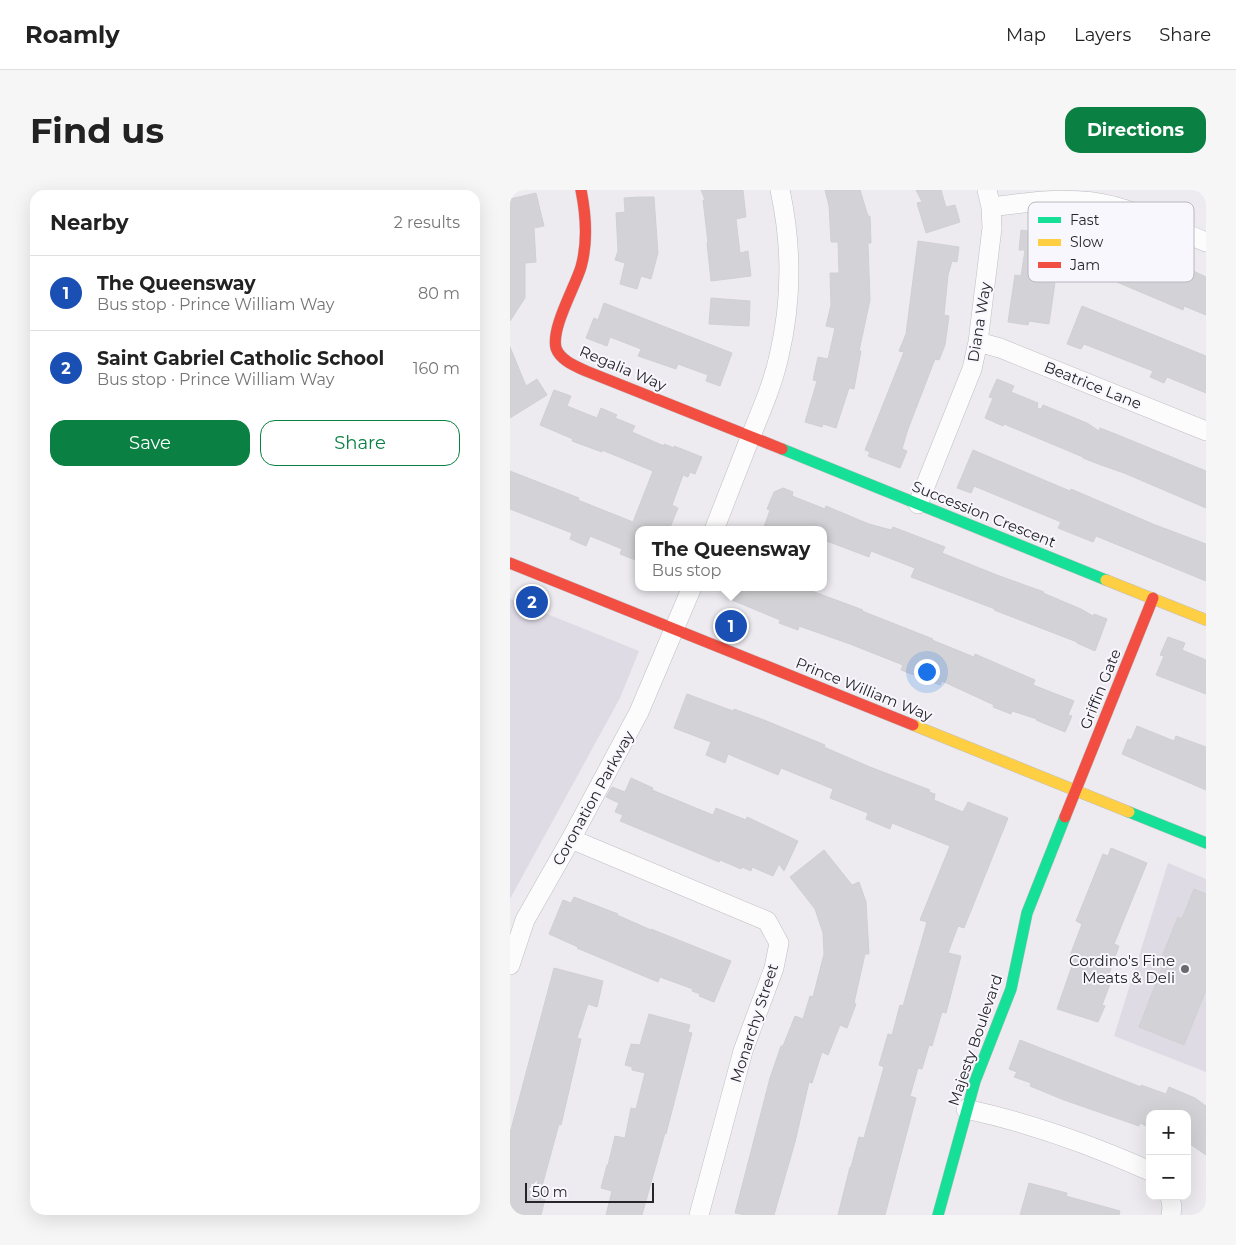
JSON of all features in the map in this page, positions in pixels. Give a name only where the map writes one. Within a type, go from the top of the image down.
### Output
[{"type":"street","name":"Regalia Way","points":[[581,190],[586,220],[584,242],[581,265],[576,282],[556,333],[556,346],[562,356],[574,365],[750,436]]},
{"type":"street","points":[[716,526],[772,380],[779,357],[786,321],[789,254],[780,190]]},
{"type":"street","points":[[989,198],[1089,202],[1116,198]]},
{"type":"street","name":"Diana Way","points":[[918,504],[972,369],[978,342],[992,228],[989,198]]},
{"type":"street","points":[[1194,236],[1206,242]]},
{"type":"street","name":"Beatrice Lane","points":[[978,342],[1000,348],[1206,431]]},
{"type":"street","name":"Succession Crescent","points":[[750,436],[1206,620]]},
{"type":"street","name":"Prince William Way","points":[[510,563],[1206,843]]},
{"type":"street","name":"Coronation Parkway","points":[[510,965],[525,920],[571,840],[640,712],[690,591]]},
{"type":"street","name":"Griffin Gate","points":[[1074,791],[1153,598]]},
{"type":"street","name":"Majesty Boulevard","points":[[938,1215],[975,1081],[1011,988],[1027,913],[1074,791]]},
{"type":"street","name":"Monarchy Street","points":[[571,840],[767,920],[779,944],[774,968],[743,1051],[699,1215]]},
{"type":"street","points":[[966,1109],[1030,1124],[1054,1132],[1146,1169]]},
{"type":"street","points":[[1171,1200],[1171,1215]]},
{"type":"shaded area","points":[[510,599],[639,651],[620,698],[510,899]]},
{"type":"shaded area","points":[[1168,863],[1206,879],[1206,1072],[1114,1036]]},
{"type":"building","points":[[701,190],[743,190],[746,217],[736,219],[740,253],[748,251],[751,276],[711,281],[703,200],[705,200]]},
{"type":"building","points":[[825,190],[860,190],[868,216],[870,216],[871,243],[868,243],[870,300],[859,351],[861,351],[854,389],[849,388],[836,428],[823,424],[822,427],[805,422],[817,381],[813,380],[818,357],[828,359],[835,328],[826,326],[831,305],[830,273],[839,273],[838,242],[831,242],[829,206]]},
{"type":"building","points":[[916,190],[941,190],[946,207],[955,205],[960,222],[926,233],[917,203],[922,202]]},
{"type":"building","points":[[536,193],[544,226],[534,228],[536,262],[525,263],[525,298],[510,321],[510,199]]},
{"type":"building","points":[[654,197],[658,253],[651,279],[641,276],[637,289],[620,284],[625,263],[615,260],[618,251],[616,213],[625,212],[624,198]]},
{"type":"building","points":[[1021,230],[1028,231],[1028,282],[1055,282],[1049,324],[1029,321],[1028,325],[1008,322],[1015,275],[1021,276],[1025,250],[1019,250]]},
{"type":"building","points":[[918,241],[959,247],[957,262],[952,261],[948,275],[944,315],[949,316],[945,345],[939,360],[935,359],[908,429],[902,449],[907,451],[900,468],[868,456],[870,452],[865,450],[904,352],[899,351],[906,334]]},
{"type":"building","points":[[1194,271],[1206,277],[1206,315],[1184,306],[1183,310],[1117,282],[1194,282]]},
{"type":"building","points":[[711,298],[750,301],[749,326],[709,324]]},
{"type":"building","points":[[604,303],[732,353],[720,386],[706,381],[708,375],[678,364],[676,369],[638,356],[641,349],[610,337],[607,346],[586,338],[594,318],[598,320]]},
{"type":"building","points":[[1082,306],[1206,356],[1206,393],[1167,377],[1164,383],[1150,377],[1153,371],[1084,344],[1081,349],[1067,344]]},
{"type":"building","points":[[510,347],[526,386],[537,379],[547,395],[510,418]]},
{"type":"building","points":[[997,379],[1014,386],[1011,392],[1038,403],[1037,408],[1041,409],[1043,405],[1087,423],[1099,431],[1100,428],[1206,471],[1206,508],[1004,424],[1003,426],[985,418],[993,398],[989,397]]},
{"type":"building","points":[[554,390],[571,396],[567,406],[597,418],[601,408],[617,415],[615,418],[635,426],[632,432],[664,446],[664,444],[674,448],[674,446],[702,457],[695,474],[690,472],[688,477],[683,475],[672,505],[678,508],[671,526],[635,526],[635,560],[620,554],[622,549],[590,536],[586,546],[570,539],[572,533],[510,509],[510,471],[633,522],[653,471],[602,450],[602,452],[572,441],[573,439],[540,425]]},
{"type":"building","points":[[973,450],[1070,491],[1071,489],[1206,544],[1206,581],[1096,536],[1093,542],[1058,528],[1061,522],[974,486],[971,493],[957,488]]},
{"type":"building","points":[[783,488],[793,492],[792,496],[825,509],[826,506],[869,524],[891,530],[893,527],[945,547],[942,553],[1044,592],[1093,616],[1094,614],[1107,619],[1095,651],[995,609],[911,577],[915,568],[871,551],[869,557],[827,541],[827,526],[764,526],[770,510],[767,509],[774,492]]},
{"type":"building","points":[[736,591],[812,591],[863,610],[974,657],[975,654],[1035,680],[1033,685],[1074,701],[1068,715],[1072,716],[1065,732],[1037,719],[1012,711],[1011,714],[942,681],[940,685],[901,670],[903,665],[799,626],[798,630],[779,623],[780,620],[732,600]]},
{"type":"building","points":[[1168,637],[1185,643],[1182,650],[1206,660],[1206,694],[1156,675],[1164,656],[1160,655]]},
{"type":"building","points":[[687,694],[764,720],[825,745],[824,747],[870,767],[930,790],[929,792],[935,794],[934,800],[963,812],[968,802],[1008,818],[964,928],[958,926],[948,953],[961,956],[946,1013],[942,1012],[932,1046],[929,1045],[922,1069],[918,1068],[910,1096],[916,1098],[885,1215],[838,1215],[859,1137],[864,1138],[884,1067],[879,1065],[888,1034],[892,1035],[900,1005],[903,1006],[927,922],[920,920],[950,846],[892,823],[890,829],[866,819],[868,813],[830,798],[833,789],[781,768],[778,775],[728,754],[725,763],[706,755],[711,742],[674,728]]},
{"type":"building","points":[[1137,726],[1174,741],[1176,736],[1206,747],[1206,790],[1122,754],[1128,739],[1131,740]]},
{"type":"building","points":[[631,778],[653,788],[652,790],[713,815],[716,808],[746,820],[747,817],[798,841],[784,871],[779,864],[773,876],[752,867],[751,871],[742,867],[741,869],[720,860],[719,862],[620,821],[623,815],[615,812],[619,803],[606,797],[612,787],[625,792]]},
{"type":"building","points":[[1111,848],[1147,863],[1114,944],[1119,946],[1108,977],[1112,979],[1102,1005],[1105,1006],[1098,1022],[1057,1009],[1073,963],[1068,961],[1082,924],[1076,921],[1103,854],[1108,856]]},
{"type":"building","points":[[824,850],[852,885],[859,882],[866,902],[869,954],[865,954],[854,1003],[856,1004],[847,1028],[840,1025],[828,1055],[822,1052],[812,1083],[809,1082],[795,1142],[774,1215],[735,1213],[770,1078],[781,1046],[783,1046],[795,1016],[803,1019],[810,996],[813,997],[824,954],[823,933],[815,909],[790,877]]},
{"type":"building","points":[[1194,889],[1206,894],[1206,990],[1184,1045],[1139,1027],[1163,965],[1159,964],[1178,917],[1182,919]]},
{"type":"building","points":[[574,897],[731,961],[714,1002],[699,996],[700,994],[692,991],[693,989],[660,977],[658,982],[577,948],[549,934],[563,900],[571,903]]},
{"type":"building","points":[[554,968],[603,981],[597,1007],[588,1004],[577,1038],[581,1039],[561,1125],[559,1124],[541,1190],[547,1191],[541,1215],[510,1215],[510,1133]]},
{"type":"building","points":[[649,1014],[690,1025],[688,1032],[692,1033],[666,1134],[642,1215],[606,1215],[612,1191],[601,1188],[607,1165],[615,1136],[625,1138],[631,1108],[636,1109],[645,1073],[632,1070],[632,1067],[625,1065],[631,1044],[640,1045]]},
{"type":"building","points":[[1020,1040],[1141,1087],[1141,1085],[1166,1094],[1169,1087],[1195,1098],[1206,1106],[1206,1155],[1191,1145],[1191,1110],[1146,1110],[1146,1126],[1140,1123],[1139,1126],[1030,1086],[1031,1083],[1014,1077],[1017,1072],[1009,1069]]},
{"type":"building","points":[[1029,1183],[1067,1193],[1066,1196],[1120,1211],[1119,1215],[1020,1215]]},
{"type":"traffic: fast","points":[[782,449],[1106,580]]},
{"type":"traffic: fast","points":[[1129,812],[1206,843]]},
{"type":"traffic: fast","points":[[938,1215],[975,1081],[1011,989],[1027,913],[1065,817]]},
{"type":"traffic: slow","points":[[1106,580],[1206,620]]},
{"type":"traffic: slow","points":[[913,725],[1129,812]]},
{"type":"traffic: jam","points":[[581,190],[585,219],[585,248],[581,267],[557,330],[556,348],[561,356],[568,362],[586,371],[782,449]]},
{"type":"traffic: jam","points":[[510,563],[913,725]]},
{"type":"traffic: jam","points":[[1065,817],[1153,598]]},
{"type":"place","name":"Saint Gabriel Catholic School","points":[[532,602]]},
{"type":"place","name":"The Queensway","points":[[731,626]]},
{"type":"place","name":"Cordino's Fine Meats & Deli","points":[[1185,969]]}]
